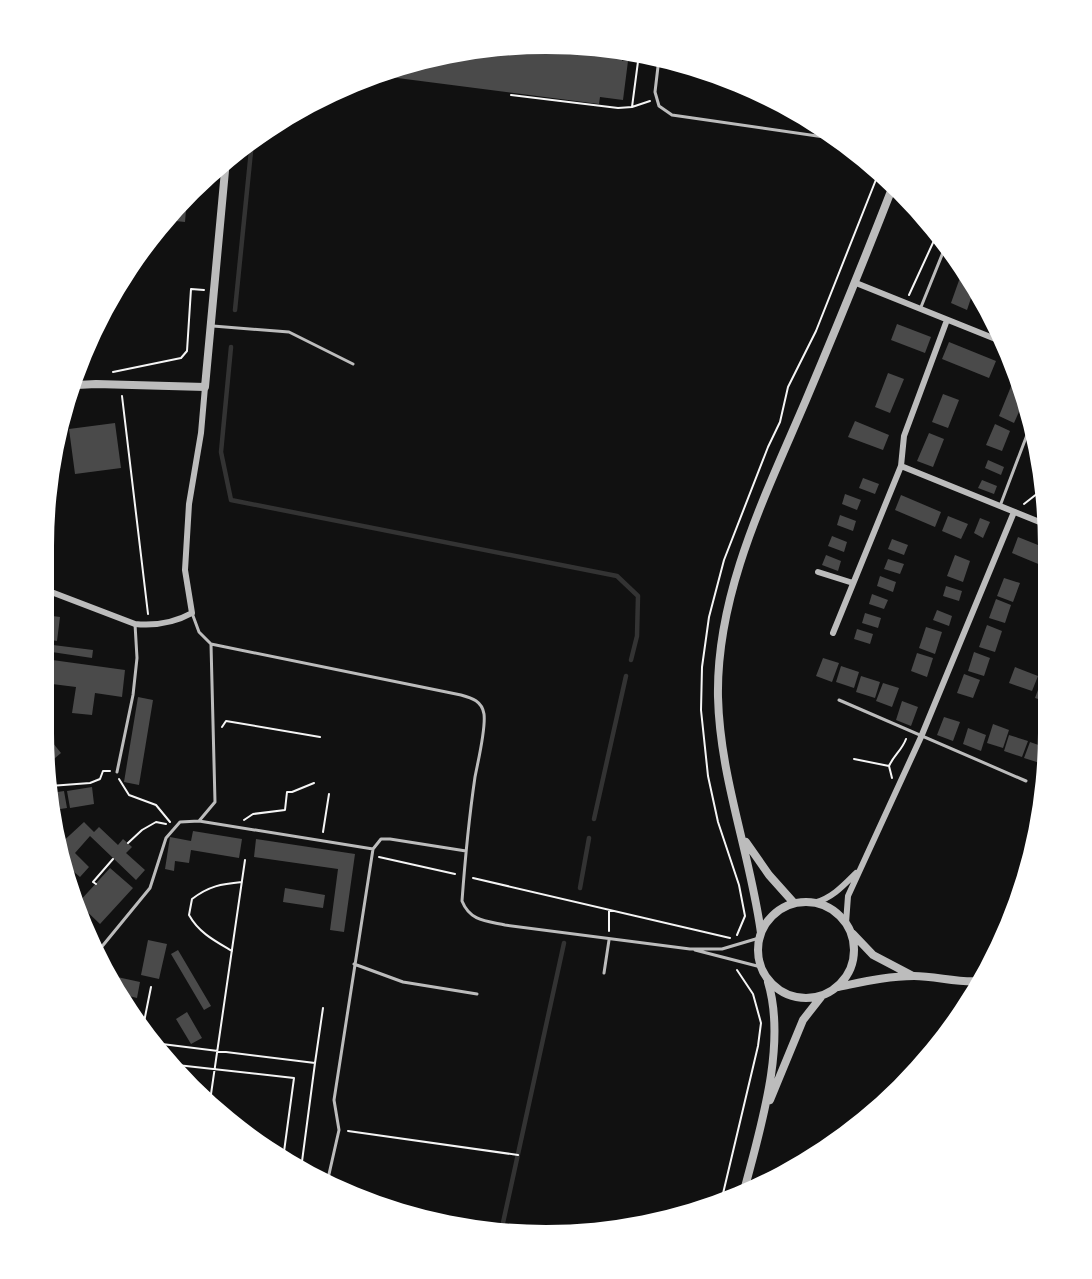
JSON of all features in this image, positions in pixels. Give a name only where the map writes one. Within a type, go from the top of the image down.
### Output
[{"type":"street","points":[[54,593],[135,624],[149,625],[177,621],[192,613],[185,570],[189,504],[201,433],[225,174]]},
{"type":"street","points":[[746,1182],[762,1120],[771,1070],[776,1019],[767,979],[760,967],[757,902],[722,753],[718,696],[726,613],[742,558],[890,194]]},
{"type":"street","points":[[855,283],[991,337]]},
{"type":"street","points":[[832,633],[901,466],[904,436],[947,320]]},
{"type":"street","points":[[81,385],[205,387]]},
{"type":"street","points":[[901,466],[1037,521]]},
{"type":"street","points":[[846,922],[848,896],[921,737],[1014,512]]},
{"type":"street","points":[[818,572],[853,583]]},
{"type":"street","points":[[743,837],[769,875],[794,903]]},
{"type":"street","points":[[760,936],[769,920],[780,910],[794,903],[814,903],[824,900],[837,892],[859,871]]},
{"type":"street","points":[[814,903],[834,911],[873,955],[914,976]]},
{"type":"street","points":[[762,1120],[783,1064],[803,1020],[821,997],[838,987],[848,976],[854,962],[855,947],[852,933]]},
{"type":"street","points":[[838,987],[875,979],[914,976],[970,982]]},
{"type":"street","points":[[767,979],[778,990],[792,997],[807,999],[821,997]]},
{"type":"lane","points":[[658,67],[655,92],[657,99],[660,106],[672,115],[816,135]]},
{"type":"lane","points":[[920,309],[942,255]]},
{"type":"lane","points":[[211,326],[289,332],[353,364]]},
{"type":"lane","points":[[1000,506],[1026,438]]},
{"type":"lane","points":[[192,613],[199,632],[211,644],[461,695],[480,703],[484,712],[484,722],[466,851],[462,901],[466,911],[480,920],[609,940],[690,949],[722,949],[760,936]]},
{"type":"lane","points":[[117,772],[134,686],[137,658],[135,624]]},
{"type":"lane","points":[[199,821],[215,802],[211,644]]},
{"type":"lane","points":[[839,700],[1026,781]]},
{"type":"lane","points":[[103,946],[150,888],[166,838],[174,826],[180,822],[199,821],[373,849]]},
{"type":"lane","points":[[329,1174],[339,1130],[334,1101],[373,849],[381,839],[390,839],[466,851]]},
{"type":"lane","points":[[604,973],[609,940]]},
{"type":"lane","points":[[690,949],[760,967]]},
{"type":"lane","points":[[354,964],[403,982],[477,994]]},
{"type":"path","points":[[632,107],[638,62]]},
{"type":"path","points":[[511,95],[618,108],[632,107],[657,99]]},
{"type":"path","points":[[372,855],[736,939],[745,916],[739,885],[718,822],[708,776],[701,710],[702,667],[709,617],[724,560],[780,422],[788,387],[816,330],[875,181]]},
{"type":"path","points":[[906,303],[933,243]]},
{"type":"path","points":[[109,372],[119,372],[181,358],[187,351],[191,289],[214,291]]},
{"type":"path","points":[[121,384],[149,625]]},
{"type":"path","points":[[1014,512],[1035,495]]},
{"type":"path","points":[[214,741],[226,721],[320,737]]},
{"type":"path","points":[[854,759],[889,766],[894,756],[902,750],[909,731]]},
{"type":"path","points":[[57,785],[90,783],[100,779],[103,771],[117,772],[120,782],[129,795],[156,805],[174,826]]},
{"type":"path","points":[[240,828],[246,817],[285,810],[287,792],[314,783]]},
{"type":"path","points":[[322,840],[329,794]]},
{"type":"path","points":[[128,843],[142,830],[156,822],[174,826]]},
{"type":"path","points":[[96,884],[93,882],[113,859]]},
{"type":"path","points":[[211,1093],[245,860]]},
{"type":"path","points":[[232,951],[196,927],[189,915],[192,899],[205,889],[242,882]]},
{"type":"path","points":[[609,909],[609,940]]},
{"type":"path","points":[[723,1192],[758,1046],[761,1023],[753,994],[735,968],[735,960]]},
{"type":"path","points":[[145,1017],[151,987]]},
{"type":"path","points":[[302,1160],[323,1008]]},
{"type":"path","points":[[166,1045],[315,1063]]},
{"type":"path","points":[[184,1066],[294,1078],[284,1149]]},
{"type":"path","points":[[339,1130],[518,1155]]},
{"type":"building","points":[[514,55],[578,55],[628,61],[623,100],[600,97],[599,104],[396,78],[450,63]]},
{"type":"building","points":[[186,211],[185,222],[177,221]]},
{"type":"building","points":[[959,280],[971,298],[967,310],[951,303]]},
{"type":"building","points":[[897,324],[931,337],[925,353],[891,340]]},
{"type":"building","points":[[949,342],[996,361],[989,378],[942,359]]},
{"type":"building","points":[[888,373],[904,379],[890,413],[875,407]]},
{"type":"building","points":[[1011,386],[1019,412],[1014,423],[999,416]]},
{"type":"building","points":[[943,394],[959,400],[948,428],[932,422]]},
{"type":"building","points":[[855,421],[889,435],[883,450],[848,437]]},
{"type":"building","points":[[115,423],[121,468],[75,474],[69,429]]},
{"type":"building","points":[[995,424],[1010,431],[1002,451],[986,445]]},
{"type":"building","points":[[929,433],[944,439],[933,467],[917,461]]},
{"type":"building","points":[[988,460],[1004,467],[1001,475],[985,468]]},
{"type":"building","points":[[863,478],[879,484],[875,494],[859,488]]},
{"type":"building","points":[[982,480],[997,486],[994,494],[978,488]]},
{"type":"building","points":[[845,494],[861,500],[857,510],[842,504]]},
{"type":"building","points":[[901,495],[941,512],[935,527],[895,510]]},
{"type":"building","points":[[840,515],[856,521],[853,531],[837,525]]},
{"type":"building","points":[[948,516],[968,524],[961,539],[942,531]]},
{"type":"building","points":[[980,518],[990,522],[983,538],[974,533]]},
{"type":"building","points":[[832,536],[847,542],[844,552],[828,546]]},
{"type":"building","points":[[1018,537],[1038,545],[1038,564],[1012,553]]},
{"type":"building","points":[[892,539],[908,545],[904,555],[888,549]]},
{"type":"building","points":[[826,555],[841,561],[838,571],[822,565]]},
{"type":"building","points":[[955,555],[970,561],[963,582],[947,576]]},
{"type":"building","points":[[888,559],[904,564],[900,574],[884,569]]},
{"type":"building","points":[[880,576],[896,582],[893,592],[877,586]]},
{"type":"building","points":[[1004,578],[1020,583],[1013,602],[997,596]]},
{"type":"building","points":[[946,586],[962,591],[959,601],[943,596]]},
{"type":"building","points":[[872,594],[888,600],[884,609],[869,604]]},
{"type":"building","points":[[996,599],[1011,605],[1005,623],[989,618]]},
{"type":"building","points":[[937,610],[952,616],[949,626],[933,620]]},
{"type":"building","points":[[865,613],[881,618],[878,628],[862,623]]},
{"type":"building","points":[[54,616],[60,617],[57,641],[54,640]]},
{"type":"building","points":[[987,625],[1002,631],[995,652],[979,647]]},
{"type":"building","points":[[926,627],[942,632],[935,654],[919,648]]},
{"type":"building","points":[[857,629],[873,634],[870,644],[854,639]]},
{"type":"building","points":[[54,645],[93,650],[92,658],[54,652]]},
{"type":"building","points":[[974,652],[990,658],[984,676],[968,671]]},
{"type":"building","points":[[917,653],[933,658],[927,677],[911,671]]},
{"type":"building","points":[[823,658],[839,663],[832,682],[816,676]]},
{"type":"building","points":[[54,660],[125,670],[122,697],[95,693],[92,715],[72,713],[76,687],[54,684]]},
{"type":"building","points":[[841,666],[859,672],[854,688],[836,682]]},
{"type":"building","points":[[1015,667],[1038,676],[1032,691],[1009,683]]},
{"type":"building","points":[[964,674],[980,680],[973,698],[957,693]]},
{"type":"building","points":[[861,676],[880,682],[875,698],[856,692]]},
{"type":"building","points":[[883,683],[899,688],[892,707],[876,701]]},
{"type":"building","points":[[138,697],[153,700],[139,785],[124,782]]},
{"type":"building","points":[[902,701],[918,707],[911,726],[896,720]]},
{"type":"building","points":[[944,717],[960,722],[953,741],[937,735]]},
{"type":"building","points":[[993,724],[1009,730],[1003,748],[987,743]]},
{"type":"building","points":[[968,728],[986,735],[981,751],[963,744]]},
{"type":"building","points":[[1009,735],[1028,741],[1022,757],[1004,751]]},
{"type":"building","points":[[1030,742],[1038,745],[1037,762],[1024,758]]},
{"type":"building","points":[[54,745],[61,753],[55,758]]},
{"type":"building","points":[[92,787],[94,804],[70,808],[67,791]]},
{"type":"building","points":[[64,791],[67,808],[60,809],[58,792]]},
{"type":"building","points":[[84,822],[94,832],[99,827],[118,845],[123,839],[132,847],[126,853],[145,870],[136,880],[90,836],[75,853],[89,867],[80,877],[75,872],[66,839]]},
{"type":"building","points":[[193,831],[242,839],[239,858],[191,850],[189,863],[175,861],[174,871],[165,869],[170,837],[191,841]]},
{"type":"building","points":[[256,839],[355,854],[344,932],[330,930],[338,869],[254,857]]},
{"type":"building","points":[[110,868],[133,888],[100,924],[88,912],[83,898]]},
{"type":"building","points":[[285,888],[325,895],[323,908],[283,902]]},
{"type":"building","points":[[148,940],[167,944],[159,979],[141,975]]},
{"type":"building","points":[[178,950],[211,1006],[204,1010],[171,954]]},
{"type":"building","points":[[119,977],[140,982],[137,998],[131,997]]},
{"type":"building","points":[[187,1012],[202,1038],[191,1044],[176,1019]]},
{"type":"waterway","points":[[235,310],[251,153]]},
{"type":"waterway","points":[[231,347],[221,452],[231,500],[617,576],[638,596],[637,636],[631,660]]},
{"type":"waterway","points":[[594,819],[626,676]]},
{"type":"waterway","points":[[580,888],[589,838]]},
{"type":"waterway","points":[[503,1223],[564,943]]}]
